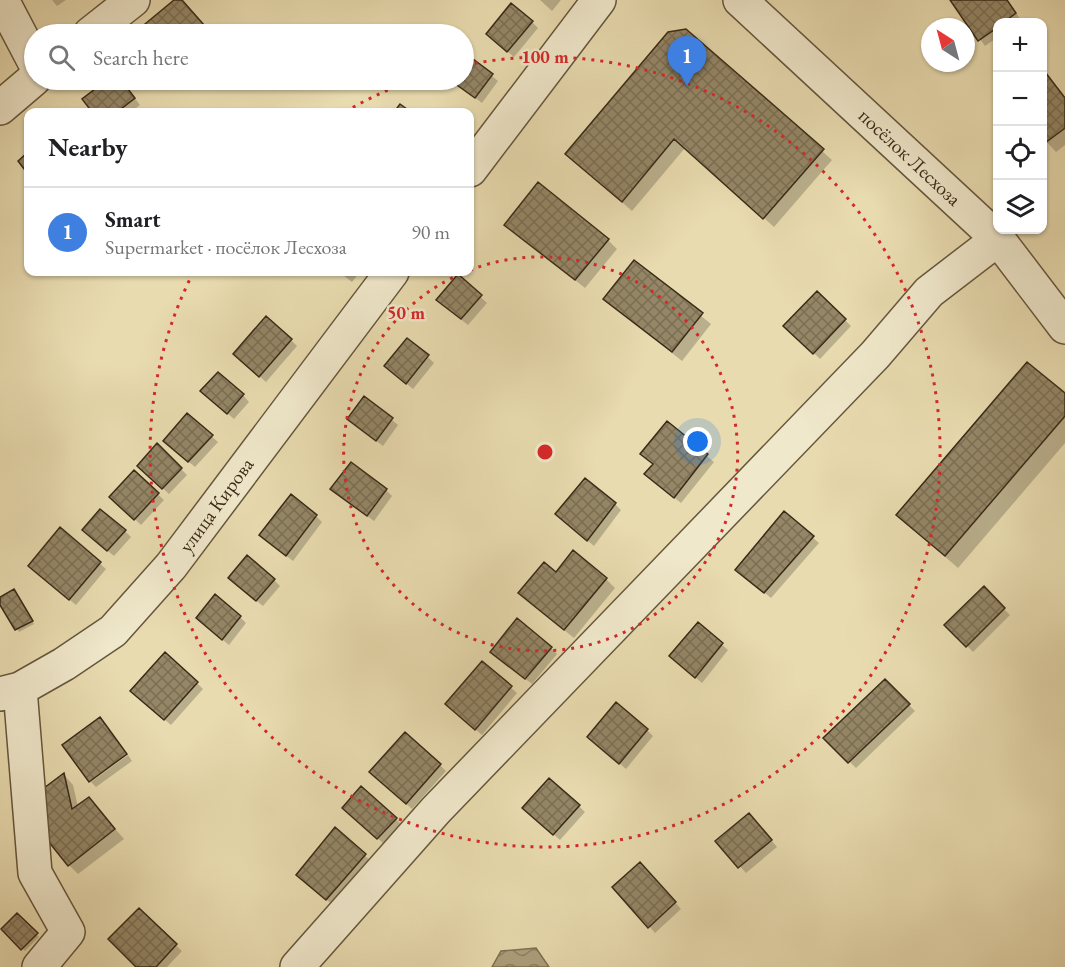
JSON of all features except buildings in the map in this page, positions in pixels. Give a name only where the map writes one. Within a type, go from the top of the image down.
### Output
[{"type":"street","points":[[2,0],[24,42]]},
{"type":"street","points":[[103,24],[134,0]]},
{"type":"street","points":[[474,165],[599,0]]},
{"type":"street","name":"посёлок Лесхоза","points":[[740,0],[998,239],[1065,327]]},
{"type":"street","points":[[0,108],[24,88]]},
{"type":"street","points":[[297,967],[436,810],[875,355],[928,292],[998,239]]},
{"type":"street","name":"улица Кирова","points":[[10,692],[64,664],[113,631],[171,566],[389,276]]},
{"type":"street","points":[[10,692],[35,873],[68,932],[39,967]]},
{"type":"water","points":[[536,948],[549,967],[492,967],[501,951]]},
{"type":"place","name":"Smart","points":[[687,86]]}]
